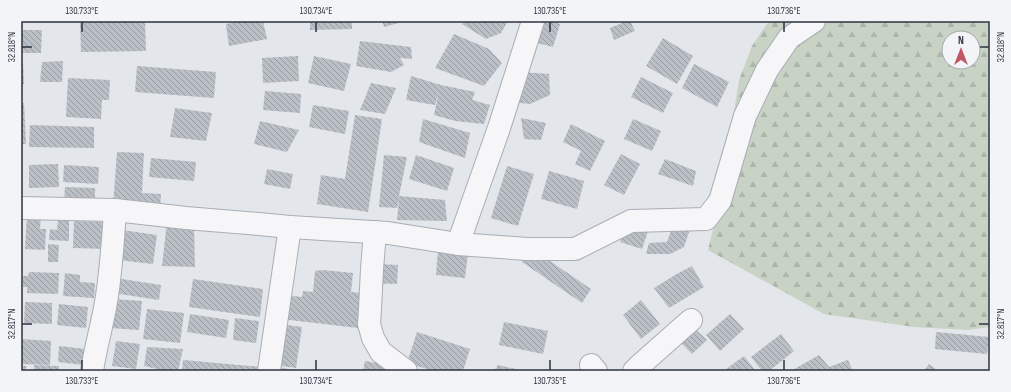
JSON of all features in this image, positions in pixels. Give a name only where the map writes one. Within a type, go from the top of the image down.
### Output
[{"type":"street","points":[[458,244],[499,128],[533,21]]},
{"type":"street","points":[[21,208],[115,210],[290,227],[388,233],[458,244],[527,249],[575,249],[631,221],[706,219],[720,201],[745,116],[767,70],[789,38],[814,21]]},
{"type":"street","points":[[92,371],[105,307],[115,210]]},
{"type":"street","points":[[269,371],[290,227]]},
{"type":"street","points":[[375,232],[369,324],[373,338],[381,352],[406,371]]},
{"type":"street","points":[[634,371],[691,320]]},
{"type":"green space","points":[[769,21],[990,21],[990,327],[967,330],[914,327],[824,314],[708,250],[720,201],[739,80],[752,46]]},
{"type":"building","points":[[80,21],[145,21],[146,51],[81,52]]},
{"type":"building","points":[[243,21],[263,21],[267,39],[229,46],[226,24]]},
{"type":"building","points":[[310,21],[352,21],[352,29],[310,30]]},
{"type":"building","points":[[382,21],[406,21],[384,27]]},
{"type":"building","points":[[465,21],[508,21],[501,33],[486,39],[462,24]]},
{"type":"building","points":[[543,21],[550,21],[560,24],[553,47],[537,43]]},
{"type":"building","points":[[630,21],[635,31],[614,40],[610,28]]},
{"type":"building","points":[[21,30],[42,30],[41,53],[21,53]]},
{"type":"building","points":[[454,34],[489,49],[502,63],[484,86],[435,68]]},
{"type":"building","points":[[663,38],[693,56],[677,84],[646,66]]},
{"type":"building","points":[[360,41],[411,47],[412,59],[400,58],[404,65],[391,72],[356,66]]},
{"type":"building","points":[[298,56],[299,81],[263,83],[262,58]]},
{"type":"building","points":[[314,56],[351,64],[344,91],[308,83]]},
{"type":"building","points":[[63,61],[62,82],[40,82],[42,62]]},
{"type":"building","points":[[21,62],[23,62],[24,84],[21,84]]},
{"type":"building","points":[[694,64],[729,82],[717,107],[682,88]]},
{"type":"building","points":[[137,66],[216,72],[214,98],[135,92]]},
{"type":"building","points":[[520,72],[549,74],[550,95],[530,104],[511,102]]},
{"type":"building","points":[[411,76],[441,85],[475,92],[472,100],[490,105],[484,124],[455,121],[434,115],[439,91],[435,105],[406,100]]},
{"type":"building","points":[[641,77],[673,93],[663,113],[631,97]]},
{"type":"building","points":[[68,78],[110,80],[109,100],[102,100],[101,119],[66,117]]},
{"type":"building","points":[[371,83],[396,88],[385,114],[360,110]]},
{"type":"building","points":[[265,91],[301,94],[300,113],[263,110]]},
{"type":"building","points":[[21,103],[24,103],[26,144],[21,144]]},
{"type":"building","points":[[313,105],[349,111],[345,134],[309,127]]},
{"type":"building","points":[[175,108],[212,113],[206,141],[170,137]]},
{"type":"building","points":[[355,115],[382,119],[368,212],[317,204],[321,175],[345,179]]},
{"type":"building","points":[[521,118],[546,123],[541,140],[524,139]]},
{"type":"building","points":[[423,119],[470,133],[465,158],[419,142]]},
{"type":"building","points":[[633,119],[661,131],[652,151],[624,139]]},
{"type":"building","points":[[260,121],[299,130],[287,152],[254,144]]},
{"type":"building","points":[[571,124],[605,141],[590,171],[575,164],[581,151],[563,142]]},
{"type":"building","points":[[30,125],[94,127],[94,148],[29,147]]},
{"type":"building","points":[[117,152],[144,153],[142,193],[161,194],[160,209],[113,206]]},
{"type":"building","points":[[621,154],[640,164],[624,195],[604,185]]},
{"type":"building","points":[[384,155],[407,157],[399,196],[445,200],[447,221],[397,220],[399,198],[397,208],[379,207]]},
{"type":"building","points":[[416,155],[454,168],[447,191],[409,179]]},
{"type":"building","points":[[151,158],[196,162],[194,181],[149,177]]},
{"type":"building","points":[[665,159],[696,171],[693,186],[658,174]]},
{"type":"building","points":[[58,164],[59,187],[29,188],[29,165]]},
{"type":"building","points":[[64,165],[99,167],[98,184],[63,182]]},
{"type":"building","points":[[507,166],[534,174],[518,226],[491,218]]},
{"type":"building","points":[[267,169],[293,174],[290,189],[264,184]]},
{"type":"building","points":[[549,171],[584,181],[577,209],[541,199]]},
{"type":"building","points":[[65,187],[95,188],[95,205],[64,204]]},
{"type":"building","points":[[27,214],[41,215],[40,229],[46,229],[45,250],[25,249]]},
{"type":"building","points":[[58,220],[69,221],[69,241],[49,240],[50,229],[57,230]]},
{"type":"building","points":[[74,221],[106,222],[105,249],[73,248]]},
{"type":"building","points":[[167,222],[194,224],[195,267],[162,266]]},
{"type":"building","points":[[626,224],[648,231],[642,249],[620,242]]},
{"type":"building","points":[[672,228],[690,229],[684,247],[670,254],[646,254],[649,243],[667,242]]},
{"type":"building","points":[[122,230],[157,235],[153,264],[118,260]]},
{"type":"building","points":[[48,244],[59,245],[58,262],[48,262]]},
{"type":"building","points":[[531,248],[591,289],[582,303],[522,262]]},
{"type":"building","points":[[438,250],[468,253],[465,278],[436,275]]},
{"type":"building","points":[[378,264],[398,265],[397,284],[371,283]]},
{"type":"building","points":[[692,266],[704,287],[669,308],[654,288]]},
{"type":"building","points":[[322,270],[353,273],[351,292],[362,293],[358,328],[281,319],[284,295],[302,297],[303,291],[313,292],[315,271]]},
{"type":"building","points":[[29,272],[59,273],[58,294],[27,293],[27,287],[23,287],[23,276],[28,276]]},
{"type":"building","points":[[65,273],[80,275],[80,282],[95,283],[94,298],[63,296]]},
{"type":"building","points":[[115,278],[161,285],[159,300],[113,293]]},
{"type":"building","points":[[193,279],[263,289],[260,317],[189,307]]},
{"type":"building","points":[[112,299],[142,301],[139,330],[110,328]]},
{"type":"building","points":[[641,300],[660,324],[641,339],[623,315]]},
{"type":"building","points":[[25,302],[52,303],[52,324],[24,323]]},
{"type":"building","points":[[59,304],[88,307],[86,328],[57,325]]},
{"type":"building","points":[[147,309],[184,313],[180,343],[143,339]]},
{"type":"building","points":[[190,314],[229,320],[226,338],[187,332]]},
{"type":"building","points":[[730,314],[744,329],[720,351],[706,335]]},
{"type":"building","points":[[235,318],[259,321],[256,343],[233,340]]},
{"type":"building","points":[[504,322],[548,331],[543,354],[499,345]]},
{"type":"building","points":[[280,324],[302,327],[296,368],[274,365]]},
{"type":"building","points":[[695,329],[707,340],[692,354],[681,343]]},
{"type":"building","points":[[417,332],[470,349],[463,371],[434,371],[407,363]]},
{"type":"building","points":[[936,332],[989,337],[987,354],[935,349]]},
{"type":"building","points":[[781,334],[794,351],[769,371],[762,371],[751,357]]},
{"type":"building","points":[[21,339],[51,341],[50,365],[21,364]]},
{"type":"building","points":[[116,341],[140,344],[136,369],[112,366]]},
{"type":"building","points":[[59,346],[86,349],[84,365],[58,362]]},
{"type":"building","points":[[147,347],[183,349],[178,371],[166,371],[144,366]]},
{"type":"building","points":[[819,355],[829,367],[848,360],[852,369],[849,371],[791,371]]},
{"type":"building","points":[[744,356],[756,371],[727,371],[726,369]]},
{"type":"building","points":[[183,360],[261,367],[260,371],[182,371]]},
{"type":"building","points":[[365,361],[387,365],[386,371],[363,371]]},
{"type":"building","points":[[929,364],[938,371],[924,371]]},
{"type":"building","points":[[34,365],[59,366],[59,371],[34,371]]},
{"type":"building","points":[[498,365],[520,370],[520,371],[494,371]]},
{"type":"building","points":[[21,366],[26,366],[26,371],[21,371]]},
{"type":"building","points":[[273,367],[297,370],[297,371],[272,371]]}]
